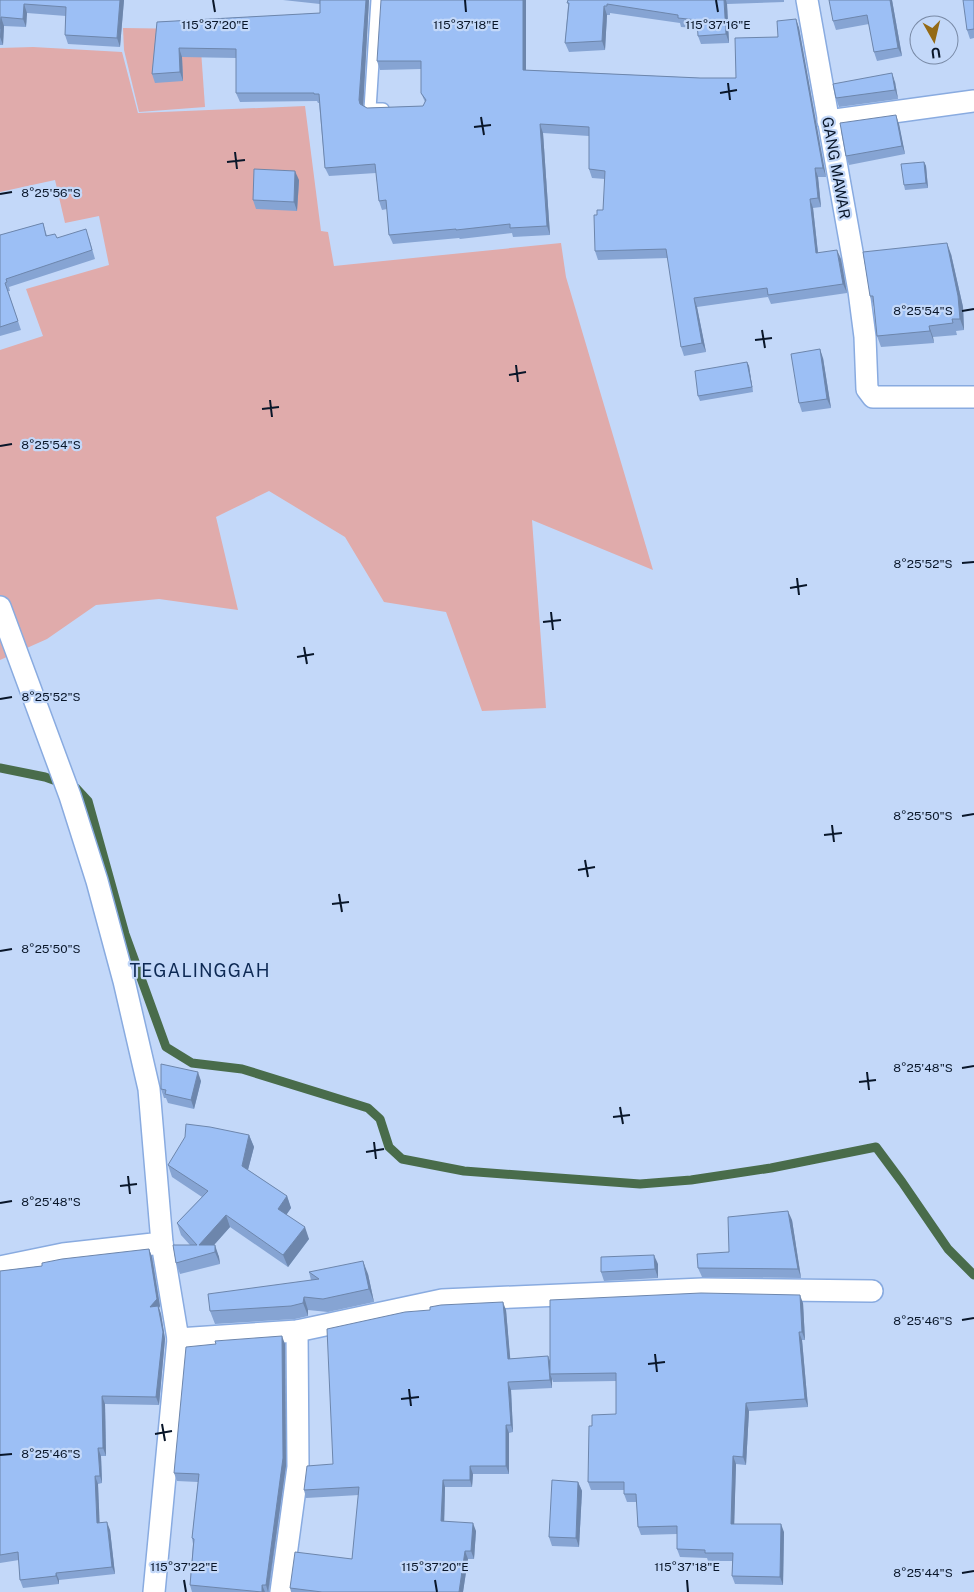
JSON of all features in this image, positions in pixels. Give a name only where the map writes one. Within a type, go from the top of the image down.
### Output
[{"type":"street","name":"GANG MAWAR","points":[[806,0],[858,291],[865,337],[867,389],[869,394],[874,397],[974,397]]},
{"type":"street","points":[[828,121],[974,101]]},
{"type":"street","points":[[0,607],[56,763],[70,796],[97,881],[124,981],[149,1089],[162,1242],[178,1339],[154,1592]]},
{"type":"street","points":[[0,1267],[63,1254],[162,1242]]},
{"type":"street","points":[[178,1339],[298,1331],[442,1300],[703,1289],[872,1291]]},
{"type":"street","points":[[281,1592],[298,1467],[298,1331]]},
{"type":"lane","points":[[377,0],[370,109],[396,109]]},
{"type":"shaded area","points":[[123,28],[192,29],[200,36],[205,107],[139,112],[124,50]]},
{"type":"shaded area","points":[[33,47],[122,52],[138,113],[305,106],[321,231],[328,232],[334,266],[561,243],[566,277],[653,570],[532,520],[546,708],[482,711],[446,612],[384,602],[345,537],[269,491],[216,517],[238,610],[159,599],[96,605],[47,639],[0,660],[0,350],[43,336],[26,289],[109,265],[99,216],[65,223],[55,180],[0,192],[0,48]]},
{"type":"building","points":[[0,0],[120,0],[117,38],[65,35],[66,7],[24,4],[23,19],[1,17],[0,29]]},
{"type":"building","points":[[320,0],[366,0],[359,100],[360,104],[367,108],[423,106],[426,100],[421,93],[421,61],[377,61],[381,0],[523,0],[523,70],[736,78],[735,38],[778,37],[777,21],[796,19],[823,168],[815,168],[818,198],[810,199],[816,253],[837,250],[843,284],[768,295],[767,288],[694,298],[702,343],[681,347],[666,249],[595,251],[594,215],[597,215],[597,210],[603,210],[605,171],[589,169],[589,127],[540,124],[547,226],[510,228],[510,224],[389,235],[386,200],[379,201],[375,164],[325,168],[319,94],[236,93],[236,49],[179,48],[180,72],[152,74],[157,22],[320,13]]},
{"type":"building","points":[[568,0],[724,0],[726,34],[698,36],[697,20],[678,18],[678,15],[607,4],[607,6],[604,6],[602,41],[565,43]]},
{"type":"building","points":[[829,0],[890,0],[898,48],[874,52],[867,15],[833,21]]},
{"type":"building","points":[[963,0],[974,0],[974,29],[967,30]]},
{"type":"building","points":[[892,73],[895,90],[836,98],[833,84]]},
{"type":"building","points":[[896,115],[902,146],[846,156],[840,123]]},
{"type":"building","points":[[924,162],[926,183],[904,185],[901,164]]},
{"type":"building","points":[[254,169],[295,171],[294,202],[253,200]]},
{"type":"building","points":[[43,223],[46,236],[55,234],[57,238],[86,229],[92,250],[6,279],[7,282],[5,283],[18,321],[0,327],[0,235]]},
{"type":"building","points":[[947,243],[958,296],[960,319],[952,319],[953,323],[929,326],[930,331],[877,336],[873,296],[870,296],[863,252]]},
{"type":"building","points":[[820,349],[827,399],[799,403],[791,354]]},
{"type":"building","points":[[747,362],[752,387],[698,396],[695,371]]},
{"type":"building","points":[[161,1064],[198,1072],[191,1100],[165,1094],[166,1090],[161,1089]]},
{"type":"building","points":[[186,1124],[249,1135],[242,1166],[287,1196],[278,1209],[305,1227],[283,1255],[226,1215],[199,1245],[215,1245],[215,1252],[176,1263],[173,1245],[197,1245],[177,1223],[208,1191],[168,1165],[185,1137]]},
{"type":"building","points":[[788,1211],[798,1269],[698,1268],[697,1254],[729,1252],[728,1217]]},
{"type":"building","points":[[149,1249],[157,1299],[150,1307],[158,1306],[163,1332],[156,1397],[102,1396],[103,1448],[98,1448],[100,1476],[95,1476],[97,1523],[107,1522],[112,1567],[56,1573],[56,1576],[20,1580],[18,1552],[0,1555],[0,1271],[42,1266],[42,1263],[62,1259]]},
{"type":"building","points":[[654,1255],[655,1269],[601,1272],[601,1257]]},
{"type":"building","points":[[363,1261],[369,1289],[323,1299],[304,1297],[303,1303],[291,1306],[210,1311],[208,1294],[319,1279],[309,1272]]},
{"type":"building","points":[[701,1293],[800,1295],[802,1332],[799,1332],[805,1399],[746,1403],[743,1457],[733,1456],[731,1524],[781,1524],[780,1577],[732,1576],[733,1553],[705,1553],[705,1550],[677,1549],[677,1526],[638,1527],[636,1494],[624,1494],[624,1482],[588,1482],[589,1426],[592,1426],[592,1415],[616,1414],[616,1373],[550,1374],[550,1300]]},
{"type":"building","points":[[503,1302],[508,1359],[548,1356],[550,1380],[508,1382],[511,1425],[506,1425],[506,1466],[470,1466],[470,1480],[443,1480],[441,1521],[473,1523],[471,1551],[465,1551],[459,1592],[322,1592],[290,1588],[295,1552],[352,1559],[359,1487],[304,1490],[307,1466],[333,1464],[327,1329],[405,1312],[430,1310],[430,1307],[441,1305]]},
{"type":"building","points":[[282,1336],[283,1458],[266,1585],[262,1585],[262,1592],[190,1585],[194,1539],[192,1538],[199,1474],[174,1473],[186,1347],[216,1344],[215,1341]]},
{"type":"building","points":[[552,1480],[578,1482],[576,1538],[549,1537]]},
{"type":"waterway","points":[[0,768],[45,777],[76,788],[88,801],[125,934],[166,1047],[192,1063],[242,1069],[368,1108],[380,1119],[389,1147],[402,1159],[464,1171],[640,1184],[691,1180],[771,1168],[876,1147],[948,1249],[974,1275]]},
{"type":"district","name":"TEGALINGGAH","points":[[200,971]]}]
